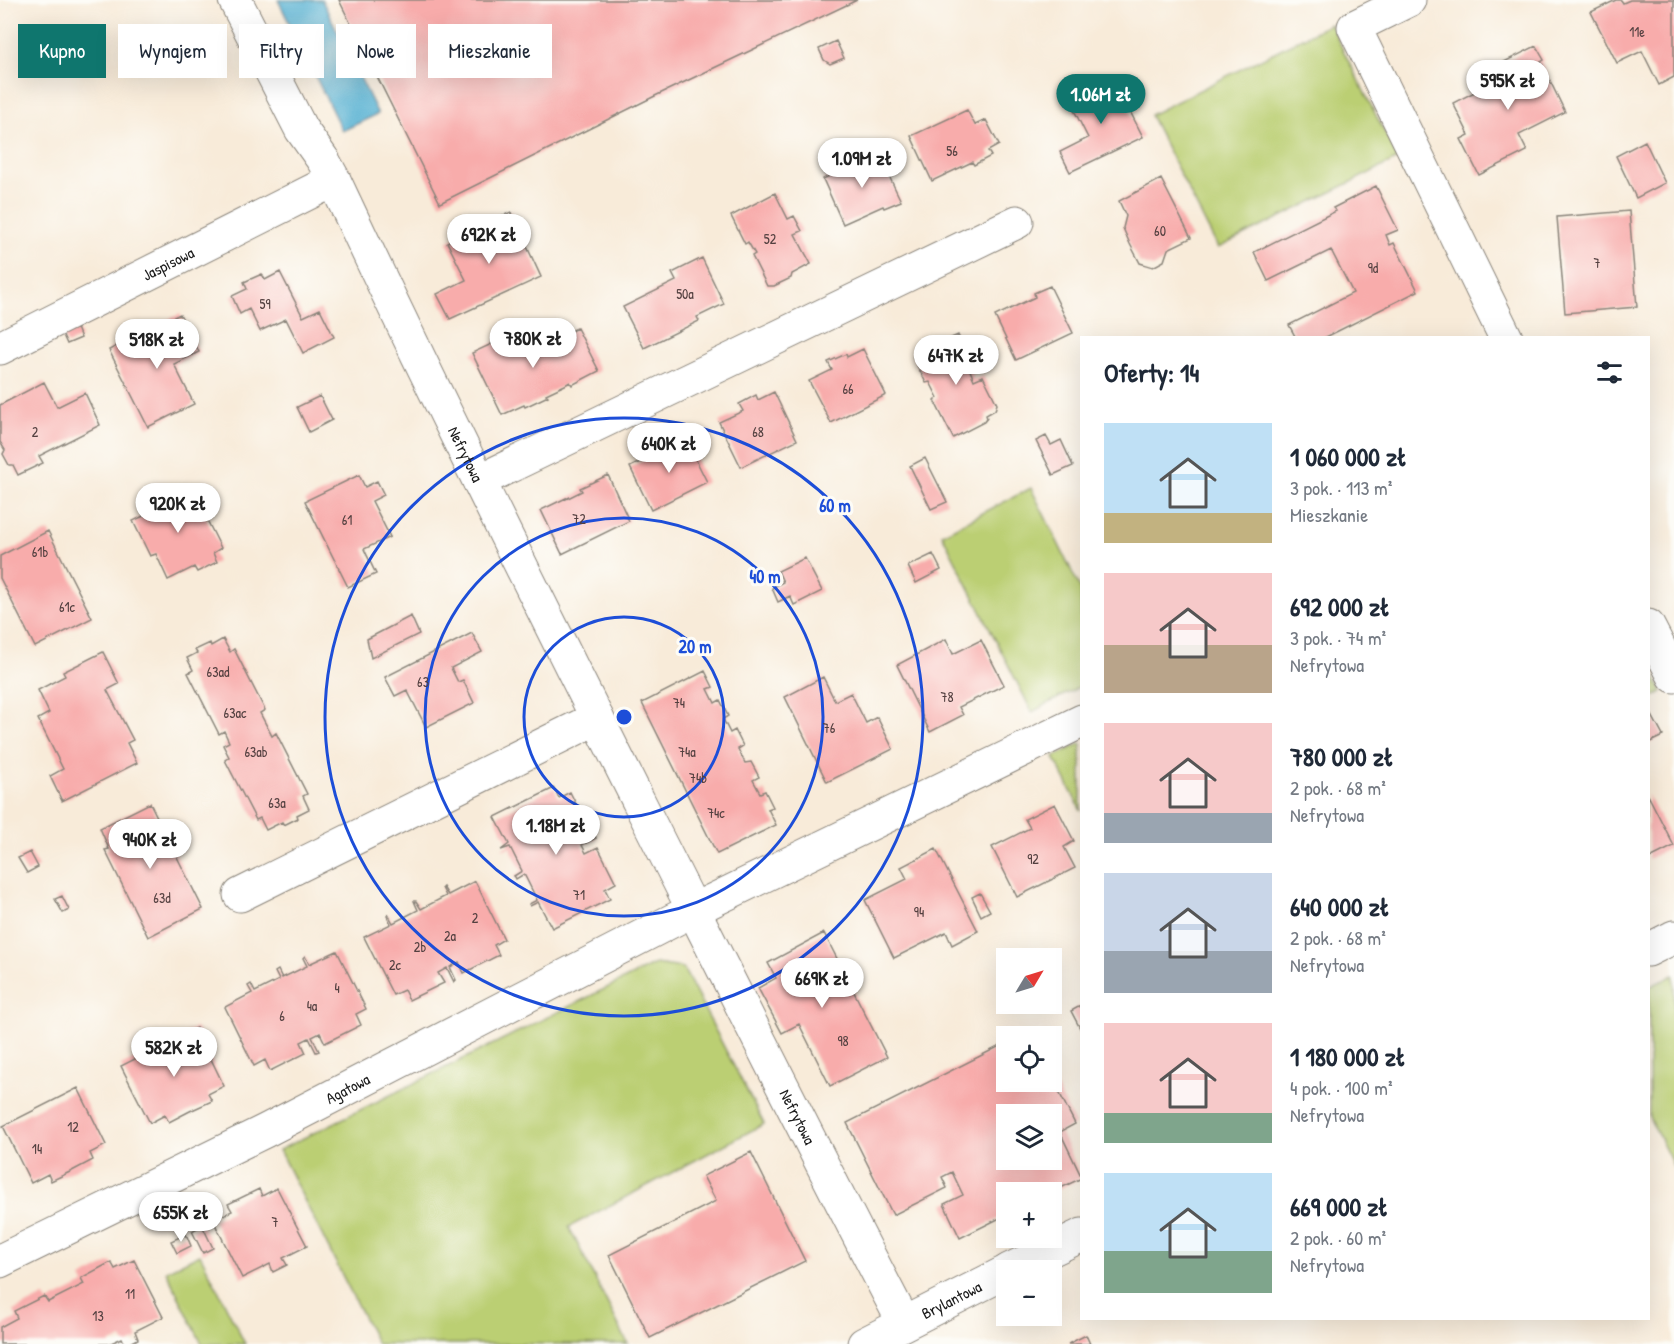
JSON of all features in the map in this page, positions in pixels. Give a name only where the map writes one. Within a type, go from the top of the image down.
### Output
[{"type":"street","name":"Nefrytowa","points":[[235,0],[301,129],[334,180],[479,482],[693,910],[904,1323]]},
{"type":"street","points":[[1409,0],[1354,27],[1505,336]]},
{"type":"street","name":"Jaspisowa","points":[[0,348],[334,180]]},
{"type":"street","points":[[479,482],[1017,222]]},
{"type":"street","points":[[1650,630],[1674,676]]},
{"type":"street","points":[[240,895],[597,718]]},
{"type":"street","points":[[693,910],[1080,722]]},
{"type":"street","name":"Agatowa","points":[[0,1261],[265,1131],[693,910]]},
{"type":"street","points":[[1650,949],[1674,938]]},
{"type":"street","name":"Brylantowa","points":[[1031,1260],[1080,1236]]},
{"type":"street","name":"Brylantowa","points":[[864,1344],[996,1277]]},
{"type":"green space","points":[[1330,24],[1398,159],[1218,248],[1150,115]]},
{"type":"green space","points":[[1031,488],[1080,588],[1080,687],[1032,712],[942,534]]},
{"type":"green space","points":[[1650,669],[1662,692],[1650,698]]},
{"type":"green space","points":[[1080,744],[1080,809],[1054,757]]},
{"type":"green space","points":[[655,964],[683,968],[764,1124],[569,1227],[628,1344],[377,1344],[279,1150]]},
{"type":"green space","points":[[1674,975],[1674,1167],[1650,1119],[1650,987]]},
{"type":"green space","points":[[200,1254],[245,1344],[202,1344],[166,1271]]},
{"type":"water","points":[[278,0],[322,0],[336,28],[336,78],[360,78],[378,114],[342,131],[316,78],[324,78],[324,24],[290,24]]},
{"type":"building","points":[[339,0],[857,0],[655,96],[440,203],[378,78],[416,78],[416,24],[351,24]]},
{"type":"building","points":[[1616,0],[1621,0],[1623,3],[1630,0],[1674,0],[1674,77],[1659,85],[1642,51],[1617,63],[1591,12]]},
{"type":"building","points":[[836,41],[844,58],[830,64],[824,60],[819,49]]},
{"type":"building","points":[[1536,46],[1544,60],[1541,62],[1565,112],[1519,135],[1527,151],[1479,175],[1461,139],[1469,135],[1453,103],[1506,76],[1500,64]]},
{"type":"building","points":[[1113,78],[1143,137],[1070,172],[1060,152],[1088,138],[1069,100]]},
{"type":"building","points":[[967,110],[975,125],[986,120],[999,145],[988,151],[991,156],[974,165],[972,162],[932,181],[911,136]]},
{"type":"building","points":[[1645,141],[1665,183],[1636,198],[1616,156]]},
{"type":"building","points":[[878,153],[901,201],[884,208],[883,206],[843,224],[823,179]]},
{"type":"building","points":[[1161,179],[1191,238],[1168,249],[1164,261],[1153,267],[1140,263],[1130,244],[1123,228],[1126,216],[1119,201]]},
{"type":"building","points":[[1376,186],[1398,230],[1386,235],[1390,245],[1394,243],[1418,291],[1328,336],[1295,336],[1289,325],[1353,293],[1331,250],[1268,281],[1254,252],[1336,211],[1333,208]]},
{"type":"building","points":[[775,193],[788,219],[794,216],[802,231],[795,234],[811,264],[792,274],[791,278],[774,286],[767,286],[752,256],[755,254],[748,242],[745,244],[731,216]]},
{"type":"building","points":[[1629,211],[1637,307],[1565,313],[1557,217]]},
{"type":"building","points":[[511,212],[541,277],[450,319],[437,294],[466,280],[447,242]]},
{"type":"building","points":[[702,258],[724,304],[697,317],[699,321],[644,348],[623,307],[676,281],[672,273]]},
{"type":"building","points":[[280,272],[303,317],[320,309],[334,337],[303,353],[286,319],[260,331],[249,309],[240,314],[232,296],[247,289],[244,282],[262,274],[265,280]]},
{"type":"building","points":[[1050,286],[1073,333],[1016,360],[995,316],[1035,297],[1034,293]]},
{"type":"building","points":[[180,314],[199,352],[174,364],[194,404],[148,427],[109,350],[132,338],[135,342],[155,333],[152,328]]},
{"type":"building","points":[[68,328],[70,331],[77,328],[81,338],[67,344],[61,331]]},
{"type":"building","points":[[577,328],[599,371],[572,385],[570,382],[525,407],[524,405],[502,415],[472,353],[513,334],[523,353]]},
{"type":"building","points":[[958,335],[971,362],[969,368],[974,380],[983,376],[997,404],[995,410],[986,415],[984,422],[953,438],[934,400],[938,398],[930,382],[926,383],[913,357],[934,343],[938,344]]},
{"type":"building","points":[[863,349],[886,395],[831,423],[809,381],[832,370],[828,362],[846,354],[847,357]]},
{"type":"building","points":[[44,382],[57,407],[85,393],[100,425],[39,456],[43,463],[18,475],[3,454],[5,450],[0,442],[0,405]]},
{"type":"building","points":[[774,392],[797,440],[741,467],[719,422],[743,411],[739,404],[756,395],[758,400]]},
{"type":"building","points":[[320,396],[332,420],[309,432],[297,407]]},
{"type":"building","points":[[684,436],[707,482],[651,510],[630,467],[670,447],[669,444]]},
{"type":"building","points":[[1046,436],[1051,445],[1061,440],[1073,466],[1053,475],[1036,441]]},
{"type":"building","points":[[925,458],[947,502],[931,509],[910,466]]},
{"type":"building","points":[[359,475],[365,487],[377,481],[384,495],[372,501],[390,537],[364,549],[376,574],[348,587],[305,501]]},
{"type":"building","points":[[608,475],[629,521],[562,554],[541,510],[582,491],[580,488]]},
{"type":"building","points":[[190,486],[221,548],[213,553],[217,562],[197,572],[194,567],[168,580],[156,554],[150,556],[133,521],[152,512],[148,504],[162,496],[164,499]]},
{"type":"building","points":[[48,531],[92,618],[35,647],[0,578],[0,556]]},
{"type":"building","points":[[933,554],[941,570],[916,583],[908,566]]},
{"type":"building","points":[[805,558],[822,591],[794,605],[790,596],[778,602],[772,588],[783,582],[778,571]]},
{"type":"building","points":[[411,616],[419,634],[371,658],[367,639]]},
{"type":"building","points":[[472,633],[482,652],[451,668],[458,682],[463,680],[474,703],[426,727],[407,690],[395,696],[385,677]]},
{"type":"building","points":[[223,639],[230,652],[234,649],[265,710],[260,713],[272,736],[276,733],[307,794],[303,796],[309,809],[284,825],[282,822],[266,830],[260,818],[256,820],[225,760],[229,757],[223,745],[229,742],[224,731],[219,734],[188,673],[193,670],[187,658],[197,653],[195,650],[210,643],[211,646]]},
{"type":"building","points":[[946,639],[953,654],[981,640],[1004,685],[959,707],[963,715],[930,732],[897,665]]},
{"type":"building","points":[[103,652],[119,684],[107,690],[133,740],[127,743],[137,763],[62,801],[50,776],[63,769],[38,719],[49,713],[38,690],[65,676],[63,672]]},
{"type":"building","points":[[705,671],[713,687],[708,689],[715,703],[720,700],[728,716],[723,719],[730,733],[735,730],[743,746],[738,749],[745,763],[751,762],[759,777],[753,780],[760,793],[765,791],[773,807],[768,809],[776,825],[717,854],[642,703]]},
{"type":"building","points":[[823,677],[835,701],[851,693],[866,723],[877,717],[893,749],[827,782],[785,697]]},
{"type":"building","points":[[1650,712],[1663,736],[1650,742]]},
{"type":"building","points":[[554,788],[559,798],[570,792],[588,828],[577,834],[581,842],[595,835],[596,838],[582,845],[586,853],[598,847],[616,883],[605,889],[610,899],[552,928],[538,902],[530,906],[529,904],[537,900],[524,874],[516,879],[514,876],[522,871],[510,847],[501,850],[509,844],[495,817]]},
{"type":"building","points":[[1650,799],[1674,846],[1650,858]]},
{"type":"building","points":[[150,803],[203,909],[148,937],[105,850],[109,849],[100,828]]},
{"type":"building","points":[[1055,804],[1074,841],[1064,847],[1075,868],[1017,897],[992,847],[1030,828],[1025,819]]},
{"type":"building","points":[[936,849],[978,931],[952,945],[946,932],[894,958],[865,900],[907,879],[901,867]]},
{"type":"building","points":[[30,852],[38,867],[27,873],[18,858]]},
{"type":"building","points":[[475,881],[504,939],[494,945],[499,955],[464,973],[459,962],[450,967],[456,980],[454,982],[447,968],[438,973],[444,983],[409,1000],[404,990],[393,995],[364,937],[391,924],[388,914],[393,923],[418,910],[414,901],[421,909],[446,896],[443,887],[448,895]]},
{"type":"building","points":[[980,893],[990,911],[981,916],[972,897]]},
{"type":"building","points":[[62,896],[69,910],[63,913],[55,899]]},
{"type":"building","points":[[824,933],[887,1057],[830,1086],[799,1024],[782,1033],[758,988],[776,978],[768,963]]},
{"type":"building","points":[[337,951],[366,1009],[356,1014],[361,1025],[325,1043],[320,1033],[312,1037],[319,1051],[316,1052],[309,1038],[301,1042],[306,1053],[270,1071],[265,1060],[254,1066],[225,1007],[252,993],[248,986],[251,984],[255,992],[279,980],[275,972],[278,970],[282,978],[307,966],[303,958],[305,956],[309,964]]},
{"type":"building","points":[[1080,1006],[1080,1028],[1071,1011]]},
{"type":"building","points":[[196,1028],[224,1086],[208,1094],[212,1101],[169,1122],[165,1115],[150,1123],[121,1066]]},
{"type":"building","points":[[996,1048],[996,1092],[1059,1092],[1075,1124],[1062,1131],[1062,1104],[996,1104],[996,1170],[1062,1170],[1062,1136],[1080,1174],[1080,1179],[1062,1187],[1062,1182],[996,1182],[996,1220],[960,1238],[944,1204],[963,1195],[952,1172],[942,1177],[947,1188],[893,1215],[847,1123]]},
{"type":"building","points":[[78,1088],[106,1145],[90,1153],[93,1160],[72,1171],[51,1181],[48,1174],[31,1183],[3,1126]]},
{"type":"building","points":[[751,1152],[805,1261],[650,1338],[609,1255],[716,1201],[703,1176]]},
{"type":"building","points":[[277,1188],[307,1246],[283,1258],[287,1265],[273,1272],[270,1264],[242,1278],[213,1220],[232,1211],[228,1204],[259,1189],[262,1196]]},
{"type":"building","points":[[202,1225],[213,1248],[203,1253],[192,1231]]},
{"type":"building","points":[[186,1234],[191,1246],[177,1253],[171,1241]]},
{"type":"building","points":[[134,1260],[163,1317],[135,1331],[138,1339],[129,1344],[125,1344],[122,1338],[109,1344],[0,1344],[0,1327],[17,1318],[14,1311],[44,1296],[48,1302],[84,1284],[81,1278],[111,1262],[115,1269]]},
{"type":"building","points":[[1086,1335],[1090,1344],[1068,1344]]}]
